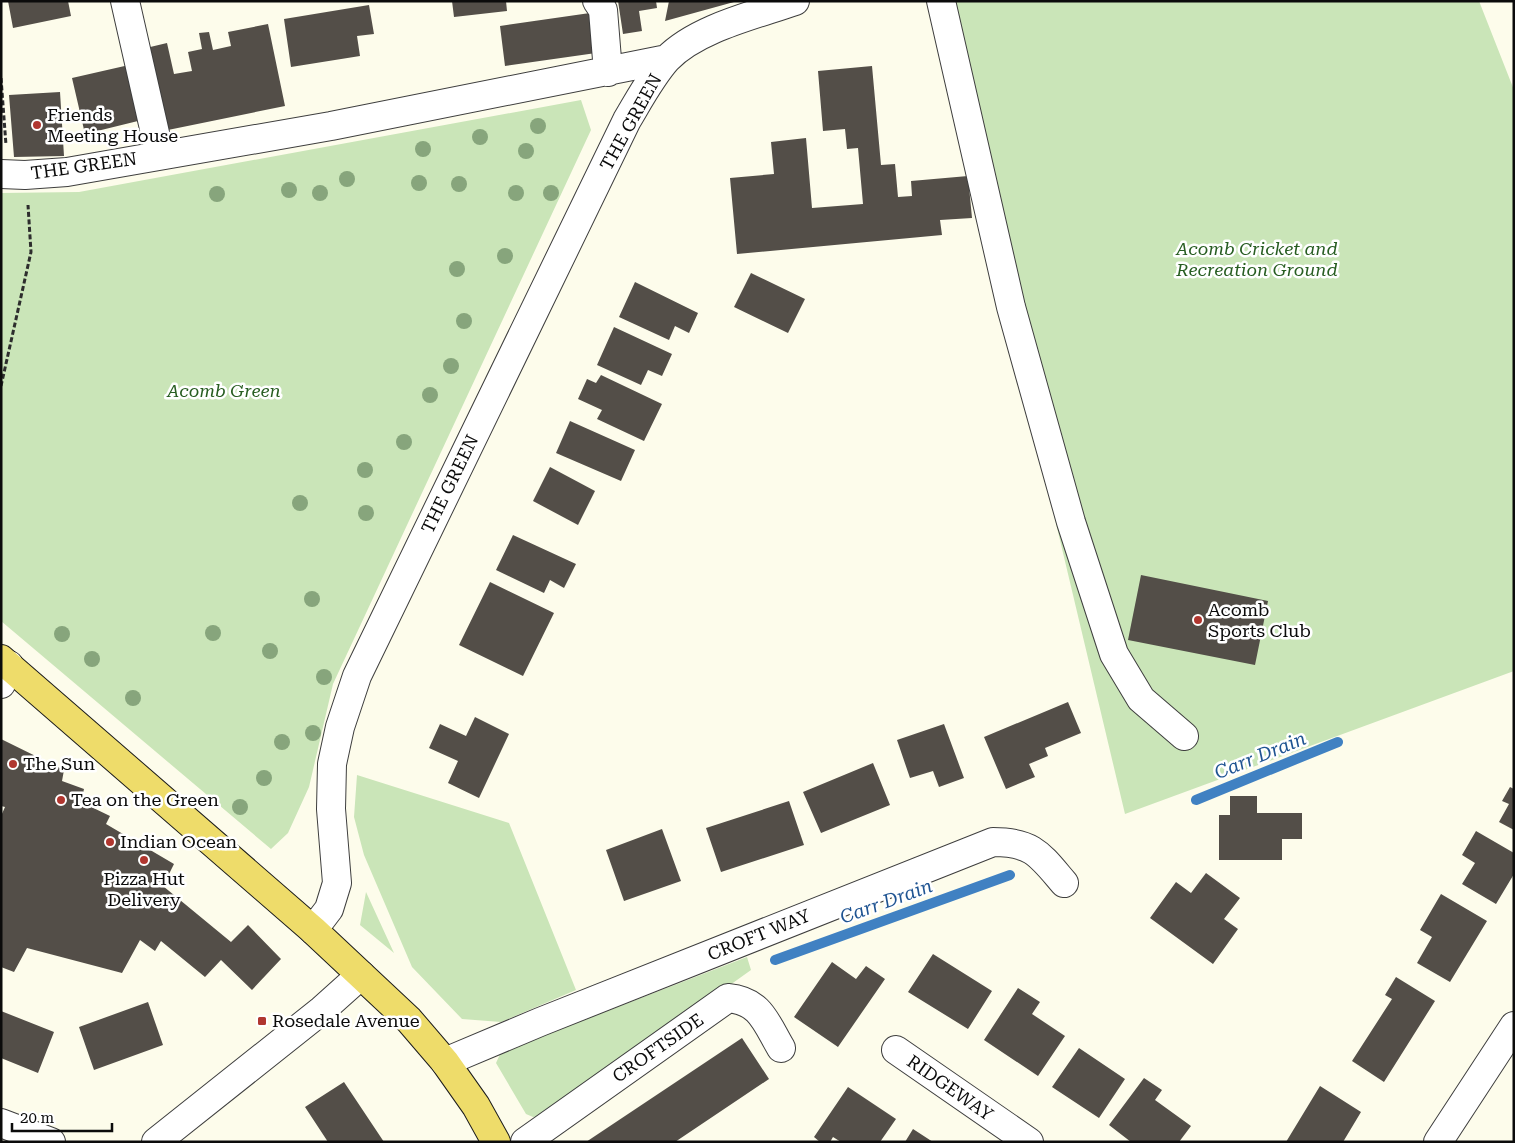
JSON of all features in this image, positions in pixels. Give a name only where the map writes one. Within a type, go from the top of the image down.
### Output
[{"type":"main road","points":[[4,669],[313,930],[409,1020],[445,1062],[476,1106],[496,1142]]},
{"type":"street","points":[[125,1],[160,155]]},
{"type":"street","points":[[597,1],[603,10],[608,72]]},
{"type":"street","name":"THE GREEN","points":[[313,930],[329,909],[337,883],[336,849],[331,810],[332,764],[340,727],[357,676],[627,120],[644,91],[667,59],[692,39],[795,1]]},
{"type":"street","points":[[941,1],[1011,306],[1071,522],[1114,654],[1141,699],[1184,736]]},
{"type":"street","name":"THE GREEN","points":[[5,174],[67,172],[331,126],[667,59]]},
{"type":"street","name":"CROFT WAY","points":[[445,1062],[540,1022],[993,842],[1014,842],[1037,852],[1064,883]]},
{"type":"street","points":[[156,1142],[322,1010],[361,975]]},
{"type":"street","name":"CROFTSIDE","points":[[525,1142],[728,998],[742,1000],[758,1008],[780,1048]]},
{"type":"street","points":[[1438,1142],[1512,1031]]},
{"type":"street","name":"RIDGEWAY","points":[[896,1050],[1029,1142]]},
{"type":"street","points":[[1,1123],[51,1142]]},
{"type":"path","points":[[1,78],[5,174]]},
{"type":"path","points":[[1,386],[31,252],[28,203]]},
{"type":"green space","name":"Acomb Cricket and Recreation Ground","points":[[932,1],[1479,1],[1514,90],[1514,671],[1125,814]]},
{"type":"green space","name":"Acomb Green","points":[[581,100],[591,130],[333,684],[309,787],[288,833],[271,849],[1,621],[1,193],[79,192]]},
{"type":"green space","points":[[357,775],[509,823],[576,990],[501,1022],[462,1019],[412,967],[364,855],[354,817]]},
{"type":"green space","points":[[366,892],[394,953],[360,925]]},
{"type":"green space","points":[[747,957],[751,970],[548,1115],[533,1117],[526,1114],[496,1063],[501,1052]]},
{"type":"building","points":[[8,1],[68,1],[71,16],[13,28]]},
{"type":"building","points":[[452,1],[506,1],[507,11],[454,17]]},
{"type":"building","points":[[618,1],[656,1],[657,8],[639,11],[642,31],[623,34]]},
{"type":"building","points":[[669,1],[734,1],[734,2],[665,21]]},
{"type":"building","points":[[369,5],[374,34],[357,36],[360,56],[291,67],[284,19]]},
{"type":"building","points":[[590,13],[596,53],[505,66],[500,26]]},
{"type":"building","points":[[268,24],[285,106],[163,131],[146,48],[167,43],[174,74],[192,71],[188,52],[202,49],[199,33],[209,32],[213,50],[231,46],[228,32]]},
{"type":"building","points":[[129,65],[142,120],[85,134],[72,78]]},
{"type":"building","points":[[872,66],[881,165],[895,164],[898,197],[912,196],[911,181],[968,176],[972,218],[940,220],[942,235],[737,254],[730,178],[774,174],[771,142],[806,138],[812,208],[863,204],[858,148],[847,149],[845,129],[823,131],[818,71]]},
{"type":"building","name":"Friends Meeting House","points":[[60,92],[64,156],[14,157],[9,95]]},
{"type":"building","points":[[751,273],[805,299],[788,333],[734,307]]},
{"type":"building","points":[[635,282],[698,313],[689,333],[675,326],[669,340],[619,317]]},
{"type":"building","points":[[614,327],[672,354],[662,376],[648,370],[641,385],[597,365]]},
{"type":"building","points":[[601,375],[662,404],[644,441],[597,419],[602,410],[578,399],[587,379],[596,383]]},
{"type":"building","points":[[570,421],[635,450],[621,481],[556,453]]},
{"type":"building","points":[[550,467],[595,491],[578,525],[533,501]]},
{"type":"building","points":[[513,535],[576,564],[564,588],[550,580],[544,593],[496,570]]},
{"type":"building","name":"Acomb Sports Club","points":[[1141,575],[1268,601],[1255,665],[1128,640]]},
{"type":"building","points":[[490,582],[554,613],[523,676],[459,645]]},
{"type":"building","points":[[1068,702],[1081,733],[1045,748],[1048,756],[1029,764],[1035,777],[1006,789],[984,737]]},
{"type":"building","points":[[475,717],[509,734],[479,798],[448,783],[458,761],[429,748],[440,724],[466,736]]},
{"type":"building","points":[[944,724],[964,778],[939,787],[933,771],[910,778],[897,740]]},
{"type":"building","points":[[1,739],[64,770],[62,781],[84,789],[81,802],[110,816],[106,824],[174,864],[163,886],[231,942],[248,925],[281,959],[252,990],[221,960],[205,977],[161,941],[155,951],[140,940],[122,973],[27,948],[14,972],[1,967],[1,816],[5,807],[1,806]]},
{"type":"building","points":[[873,763],[890,805],[821,833],[803,792]]},
{"type":"building","points":[[1510,787],[1514,789],[1514,830],[1499,822],[1509,804],[1502,801]]},
{"type":"building","points":[[1230,796],[1257,796],[1257,813],[1302,813],[1302,839],[1282,839],[1282,860],[1219,860],[1219,815],[1230,815]]},
{"type":"building","points":[[789,801],[804,845],[721,872],[706,828]]},
{"type":"building","points":[[662,829],[681,881],[624,901],[606,850]]},
{"type":"building","points":[[1476,831],[1514,853],[1514,874],[1496,904],[1462,884],[1475,863],[1462,855]]},
{"type":"building","points":[[1206,873],[1240,898],[1224,919],[1238,929],[1213,964],[1150,918],[1176,882],[1191,893]]},
{"type":"building","points":[[1441,894],[1487,921],[1450,982],[1417,963],[1432,937],[1420,930]]},
{"type":"building","points":[[933,954],[992,991],[968,1029],[908,992]]},
{"type":"building","points":[[832,962],[856,979],[866,966],[885,979],[838,1047],[794,1017]]},
{"type":"building","points":[[1396,977],[1435,1001],[1384,1082],[1352,1061],[1392,999],[1385,995]]},
{"type":"building","points":[[1018,988],[1040,1002],[1032,1014],[1065,1036],[1038,1076],[984,1040]]},
{"type":"building","points":[[148,1002],[163,1045],[94,1070],[79,1027]]},
{"type":"building","points":[[1,1011],[54,1032],[38,1073],[1,1058]]},
{"type":"building","points":[[742,1038],[769,1079],[675,1142],[586,1142]]},
{"type":"building","points":[[1079,1048],[1125,1079],[1099,1118],[1052,1087]]},
{"type":"building","points":[[1144,1078],[1162,1090],[1155,1100],[1191,1126],[1179,1142],[1131,1142],[1109,1125]]},
{"type":"building","points":[[344,1082],[384,1142],[328,1142],[305,1107]]},
{"type":"building","points":[[1320,1086],[1361,1112],[1343,1142],[1286,1142]]},
{"type":"building","points":[[848,1087],[896,1119],[880,1142],[841,1142],[833,1137],[830,1142],[820,1142],[814,1137]]},
{"type":"building","points":[[913,1129],[933,1142],[905,1142]]},
{"type":"waterway","name":"Carr Drain","points":[[1196,800],[1338,742]]},
{"type":"waterway","name":"Carr Drain","points":[[775,960],[1010,875]]},
{"type":"place","name":"Friends Meeting House","points":[[37,125]]},
{"type":"place","name":"Acomb Sports Club","points":[[1198,620]]},
{"type":"place","name":"The Sun","points":[[13,764]]},
{"type":"place","name":"Tea on the Green","points":[[61,800]]},
{"type":"place","name":"Indian Ocean","points":[[110,842]]},
{"type":"place","name":"Pizza Hut Delivery","points":[[144,860]]},
{"type":"place","name":"Rosedale Avenue","points":[[262,1021]]}]
